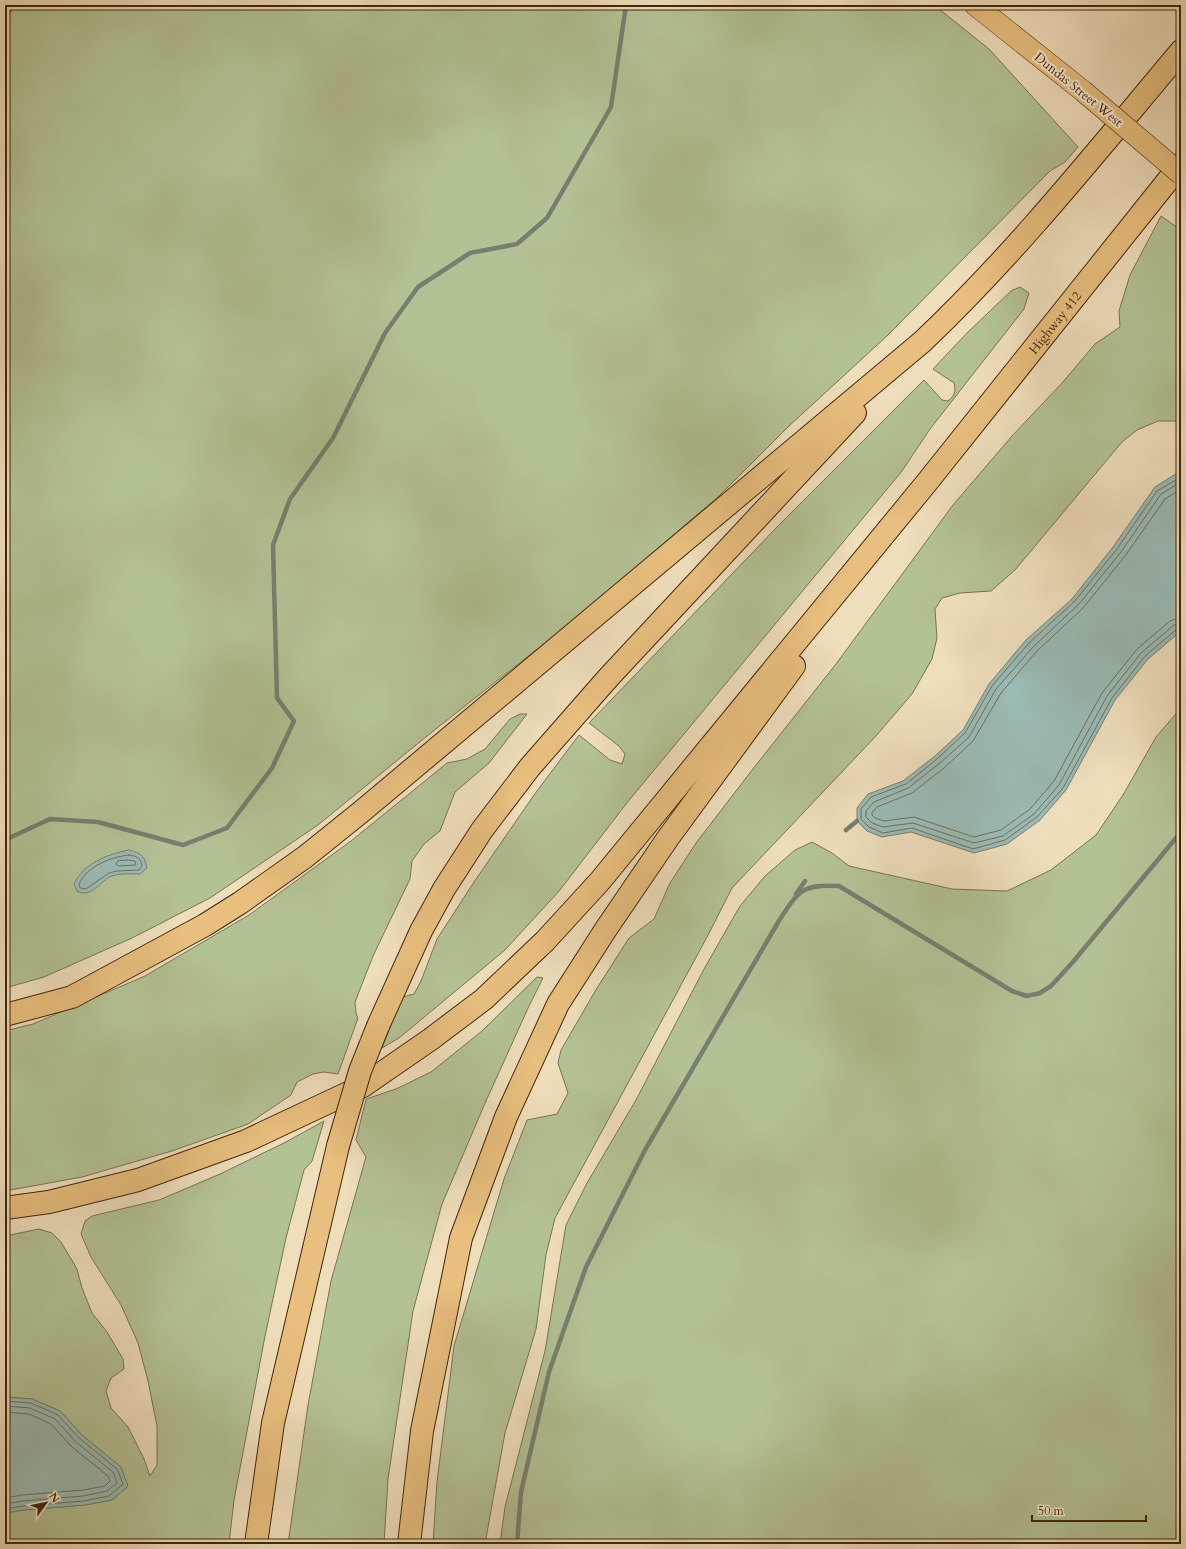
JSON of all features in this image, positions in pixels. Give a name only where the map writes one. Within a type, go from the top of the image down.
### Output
[{"type":"highway","points":[[5,1015],[72,997],[204,925],[240,903],[305,857],[379,797],[922,342],[955,311],[1027,234],[1181,51]]},
{"type":"highway","name":"Highway 412","points":[[928,481],[1181,164]]},
{"type":"highway","points":[[256,1544],[273,1423],[338,1146],[360,1071],[378,1026],[421,932],[444,889],[482,830],[530,767],[608,678],[922,342]]},
{"type":"highway","points":[[5,1208],[49,1202],[138,1180],[246,1141],[363,1086],[431,1039],[484,999],[545,941],[600,880],[928,481]]},
{"type":"highway","points":[[409,1544],[422,1431],[461,1238],[506,1117],[558,1004],[606,929],[668,838],[928,481]]},
{"type":"main road","name":"Dundas Street West","points":[[975,5],[1083,91],[1181,174]]},
{"type":"green space","points":[[5,5],[934,5],[989,49],[1078,147],[1065,162],[1050,171],[888,335],[789,426],[719,496],[578,617],[432,732],[318,825],[210,898],[132,938],[44,977],[5,988]]},
{"type":"green space","points":[[1161,216],[1181,230],[1181,421],[1158,421],[1137,430],[1122,442],[1015,570],[991,591],[960,593],[942,598],[935,609],[937,638],[932,659],[912,694],[876,736],[732,888],[555,1218],[546,1255],[536,1329],[505,1433],[485,1544],[433,1544],[437,1482],[454,1346],[504,1179],[527,1120],[557,1114],[568,1093],[558,1063],[561,1050],[597,988],[629,938],[654,919],[670,883],[696,843],[836,664],[953,505],[1012,436],[1063,382],[1095,344],[1120,327],[1119,311],[1130,275]]},
{"type":"green space","points":[[1020,287],[1029,293],[1024,309],[930,429],[902,471],[626,804],[560,890],[505,950],[399,1038],[382,1048],[402,997],[414,994],[421,981],[437,939],[534,795],[579,735],[610,760],[622,764],[625,754],[619,746],[589,723],[778,526],[924,380],[942,400],[948,401],[954,395],[954,383],[933,369],[967,333],[1011,291]]},
{"type":"green space","points":[[1181,708],[1181,1544],[500,1544],[505,1507],[545,1351],[566,1225],[587,1183],[636,1100],[704,969],[740,906],[765,876],[795,850],[812,842],[832,853],[849,866],[952,889],[1007,891],[1051,870],[1096,835],[1123,795],[1156,737]]},
{"type":"green space","points":[[520,714],[527,714],[489,763],[455,792],[440,831],[424,844],[412,861],[410,879],[373,956],[355,1002],[358,1018],[338,1074],[324,1072],[313,1074],[297,1082],[291,1095],[248,1124],[172,1151],[82,1177],[5,1191],[5,1031],[33,1024],[145,976],[249,915],[351,841],[447,763],[467,759],[485,749],[510,719]]},
{"type":"green space","points":[[537,977],[543,978],[486,1101],[442,1204],[413,1311],[388,1479],[384,1544],[288,1544],[308,1405],[331,1281],[366,1157],[356,1140],[366,1099],[396,1089],[431,1072],[482,1031]]},
{"type":"green space","points":[[324,1121],[312,1161],[304,1170],[286,1238],[265,1336],[234,1500],[229,1544],[5,1544],[5,1513],[85,1505],[112,1500],[128,1486],[120,1467],[82,1435],[60,1411],[32,1399],[5,1397],[5,1236],[39,1229],[52,1233],[61,1242],[77,1269],[82,1288],[92,1313],[107,1332],[123,1359],[124,1369],[111,1378],[106,1391],[111,1408],[128,1427],[144,1459],[150,1476],[157,1465],[157,1426],[148,1381],[138,1343],[121,1305],[91,1257],[81,1234],[85,1221],[92,1216],[159,1200],[220,1174],[284,1143]]},
{"type":"water","points":[[1179,472],[1181,473],[1181,631],[1148,659],[1115,700],[1066,790],[1040,820],[1007,844],[974,853],[911,832],[882,837],[867,831],[857,821],[857,808],[868,794],[903,781],[935,756],[963,730],[989,684],[1026,640],[1072,599],[1113,547],[1155,487]]},
{"type":"water","points":[[129,850],[140,854],[145,860],[147,868],[140,874],[115,875],[107,878],[87,893],[77,891],[74,884],[78,877],[90,865],[105,857]]},
{"type":"water","points":[[5,1397],[32,1399],[60,1411],[82,1435],[121,1467],[128,1486],[112,1500],[85,1505],[5,1513]]},
{"type":"waterway","points":[[5,19],[13,5]]},
{"type":"waterway","points":[[5,840],[50,819],[98,822],[183,845],[227,828],[272,768],[294,721],[277,698],[273,545],[290,499],[333,438],[385,333],[418,287],[470,253],[517,244],[547,218],[611,107],[626,5]]},
{"type":"waterway","points":[[846,830],[857,821]]},
{"type":"waterway","points":[[517,1544],[521,1492],[549,1372],[586,1267],[645,1150],[792,901],[803,891],[810,888],[817,886],[839,886],[1012,991],[1027,996],[1040,993],[1051,986],[1072,963],[1181,832]]},
{"type":"waterway","points":[[796,894],[805,881]]}]
